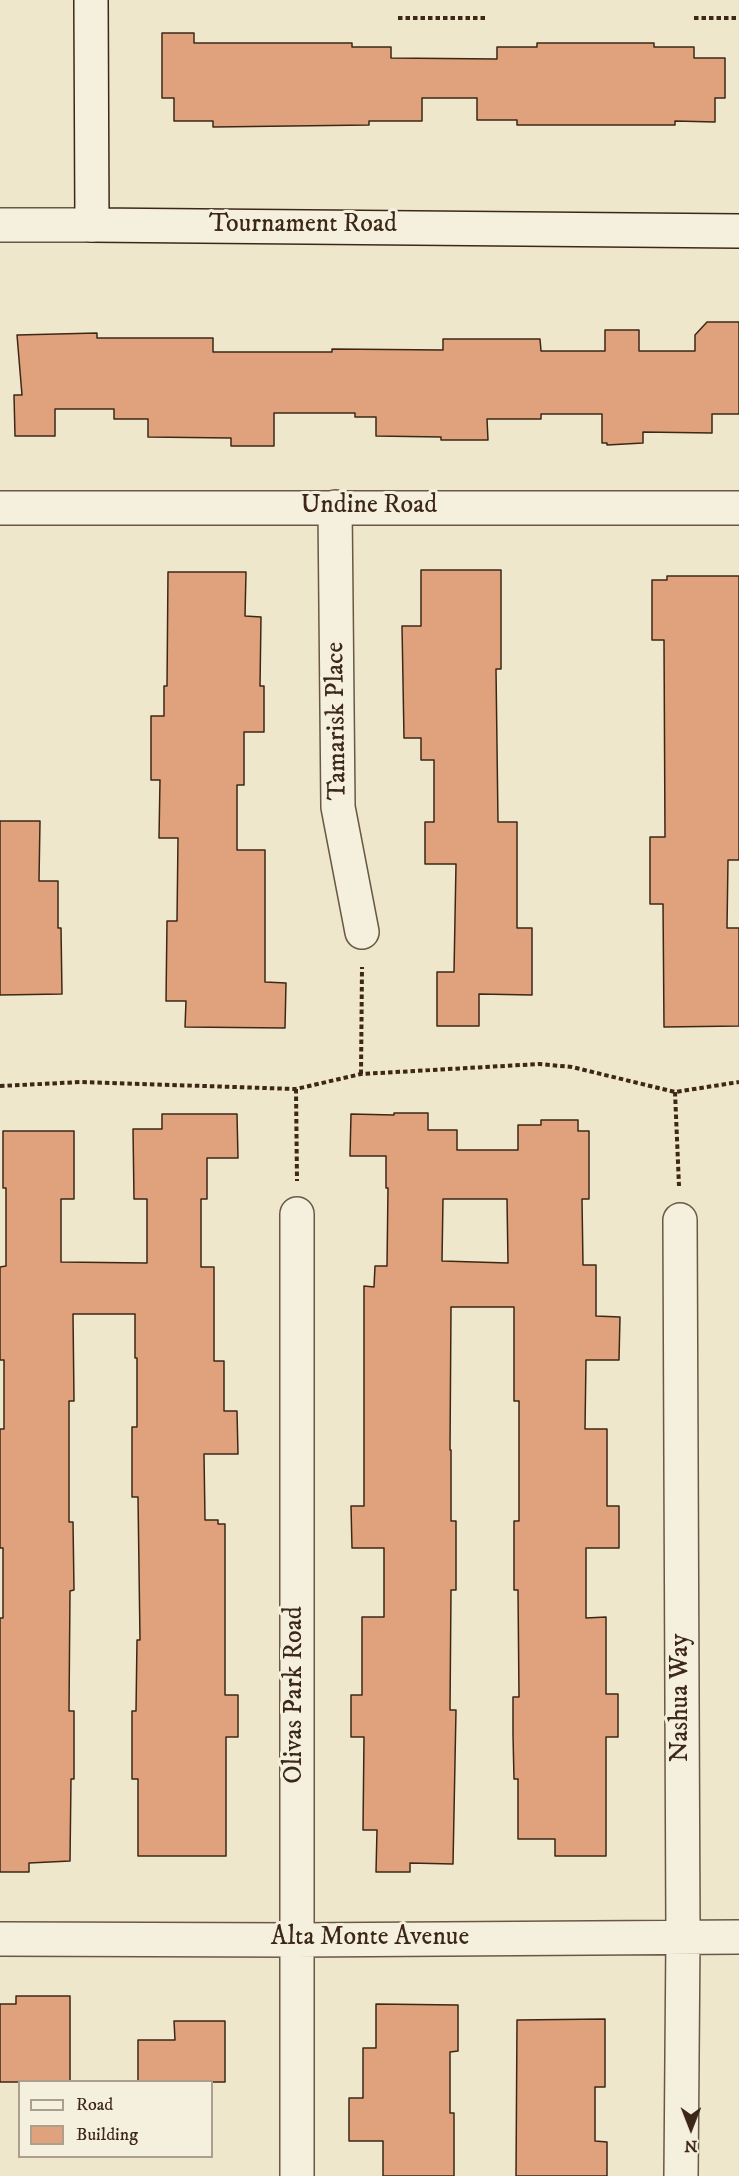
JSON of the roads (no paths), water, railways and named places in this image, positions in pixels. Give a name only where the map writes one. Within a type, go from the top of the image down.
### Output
[{"type":"street","points":[[91,0],[92,225]]},
{"type":"street","name":"Tournament Road","points":[[0,225],[739,231]]},
{"type":"street","name":"Tamarisk Place","points":[[335,507],[338,807],[362,932]]},
{"type":"street","name":"Undine Road","points":[[0,508],[739,508]]},
{"type":"street","name":"Olivas Park Road","points":[[297,1214],[297,2176]]},
{"type":"street","name":"Nashua Way","points":[[680,1220],[683,1937],[681,2176]]},
{"type":"street","name":"Alta Monte Avenue","points":[[0,1939],[296,1940],[739,1937]]}]
